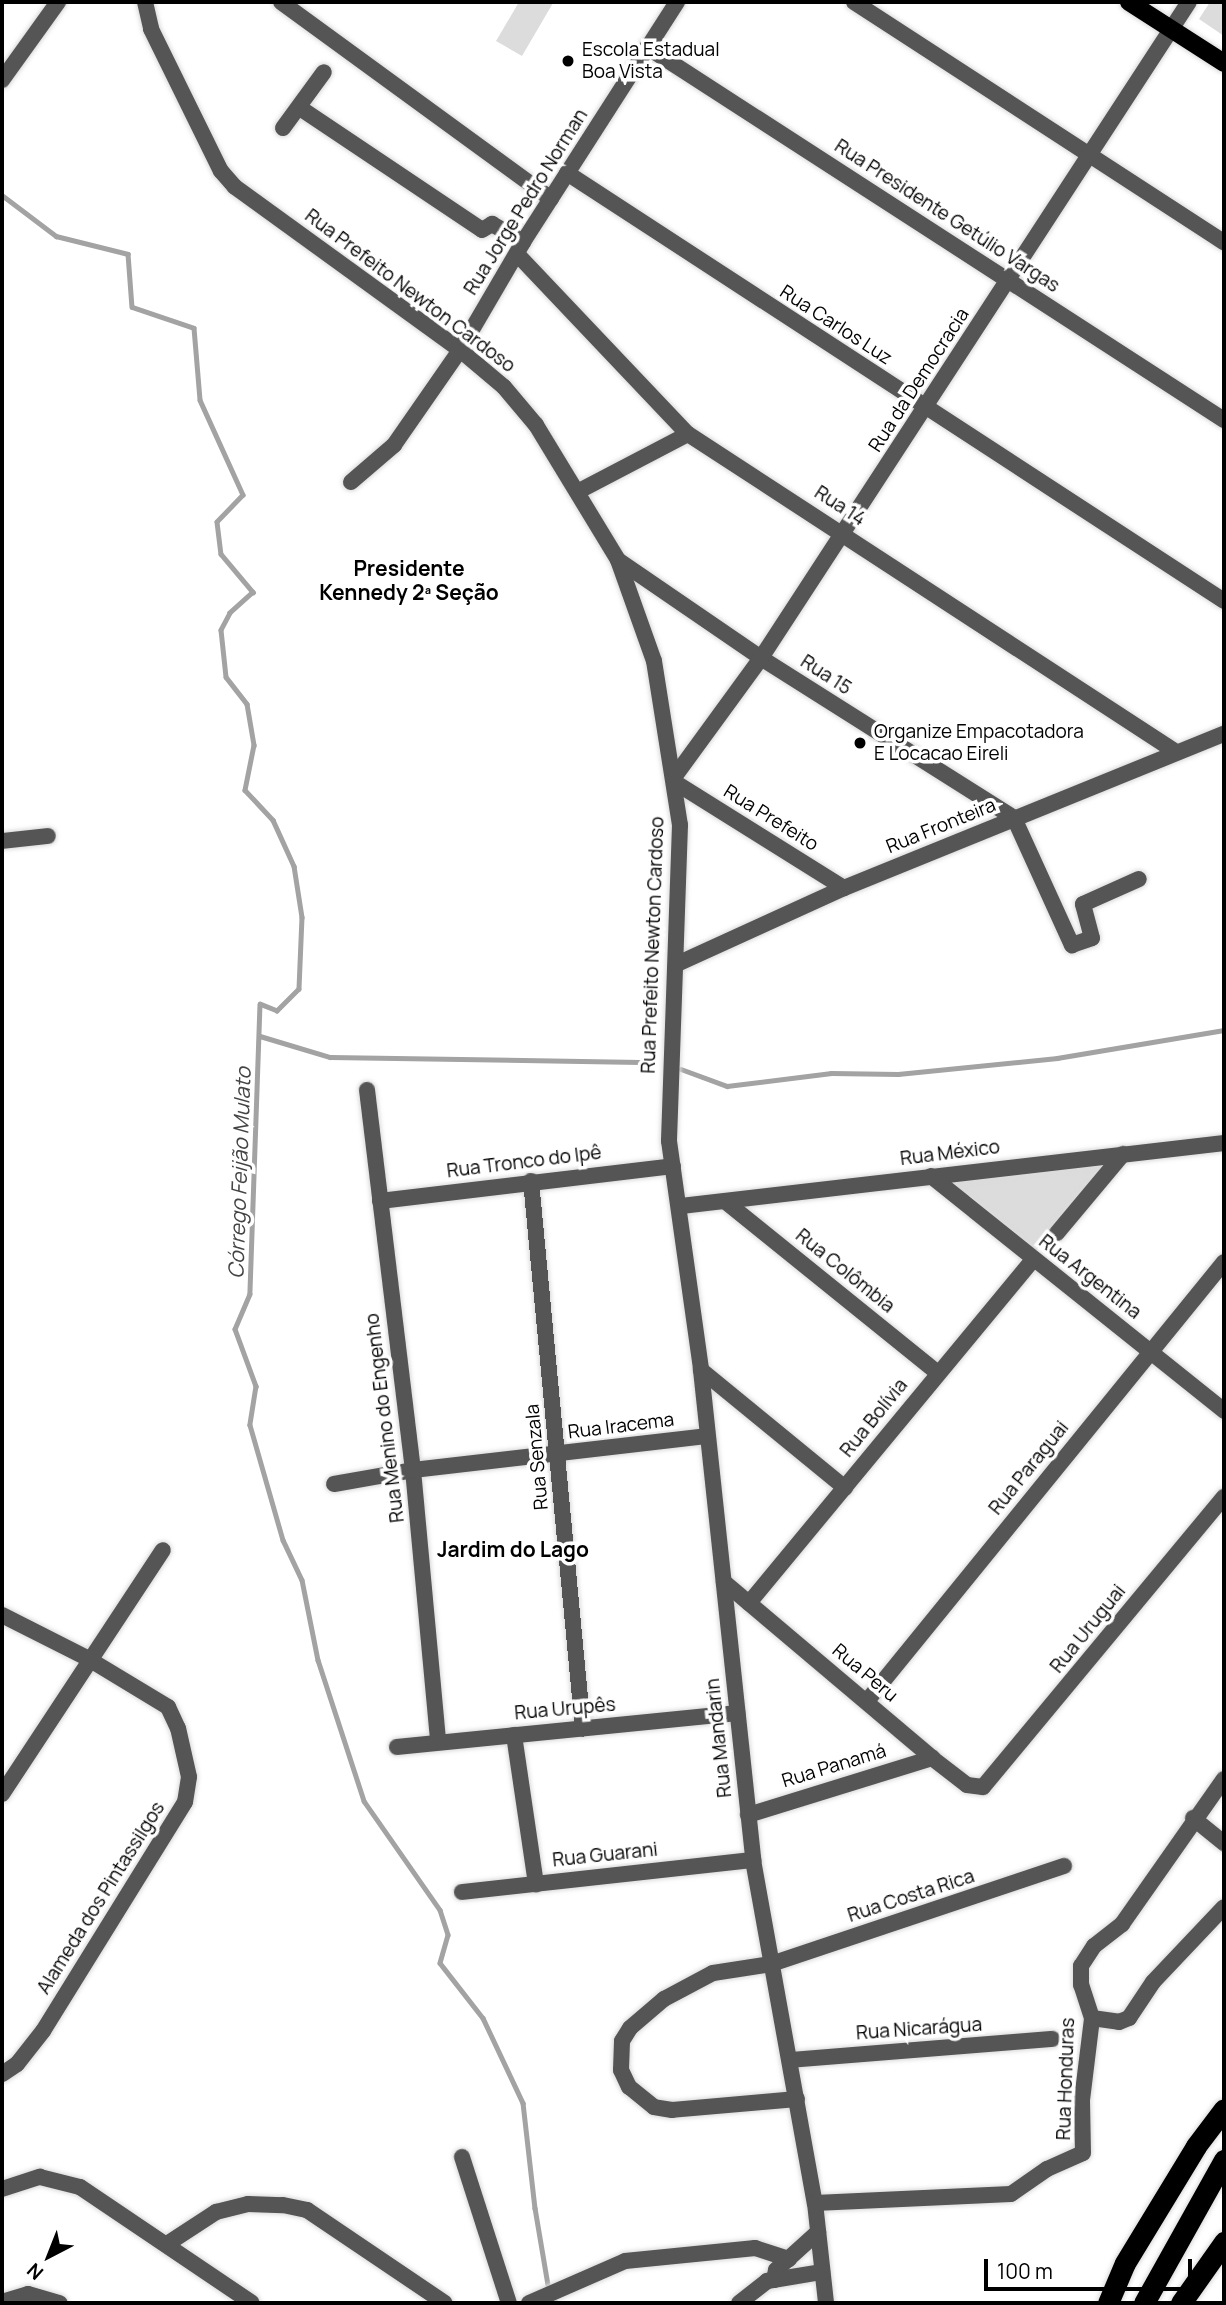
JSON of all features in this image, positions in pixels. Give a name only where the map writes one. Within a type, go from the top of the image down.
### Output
[{"type":"highway","points":[[1108,2303],[1125,2263],[1196,2146],[1224,2109]]},
{"type":"highway","points":[[1144,2303],[1224,2160]]},
{"type":"highway","points":[[1181,2303],[1224,2242]]},
{"type":"main road","points":[[1129,2],[1224,63]]},
{"type":"street","points":[[2,80],[58,2]]},
{"type":"street","name":"Rua Prefeito Newton Cardoso","points":[[145,2],[151,29],[213,155],[235,187],[460,350],[504,387],[579,491],[618,560],[654,660],[676,780],[677,964],[669,1068],[673,1166]]},
{"type":"street","points":[[281,2],[551,200]]},
{"type":"street","name":"Rua Jorge Pedro Norman","points":[[351,482],[394,445],[460,350],[520,248],[677,2]]},
{"type":"street","points":[[854,2],[1224,242]]},
{"type":"street","name":"Rua da Democracia","points":[[676,780],[926,409],[1189,2]]},
{"type":"street","name":"Rua Presidente Getúlio Vargas","points":[[648,47],[1224,420]]},
{"type":"street","points":[[282,128],[300,108],[324,72]]},
{"type":"street","name":"Rua 14","points":[[300,108],[482,230],[492,224],[520,248],[688,434],[1176,752]]},
{"type":"street","name":"Rua Carlos Luz","points":[[568,173],[1224,601]]},
{"type":"street","points":[[579,491],[688,434]]},
{"type":"street","name":"Rua 15","points":[[618,560],[761,657],[1014,818]]},
{"type":"street","name":"Rua Fronteira","points":[[677,964],[844,888],[1224,734]]},
{"type":"street","name":"Rua Prefeito","points":[[676,780],[844,888]]},
{"type":"street","points":[[1014,818],[1072,945],[1092,938],[1083,904],[1139,879]]},
{"type":"street","points":[[2,841],[48,836]]},
{"type":"street","name":"Rua Menino do Engenho","points":[[367,1090],[413,1470],[438,1741]]},
{"type":"street","name":"Rua México","points":[[681,1206],[1224,1143]]},
{"type":"street","points":[[1057,1233],[1123,1154]]},
{"type":"street","name":"Rua Tronco do Ipê","points":[[380,1201],[673,1166]]},
{"type":"street","name":"Rua Mandarin","points":[[673,1166],[681,1206],[701,1370],[753,1860],[815,2203],[826,2303]]},
{"type":"street","name":"Rua Argentina","points":[[931,1176],[1224,1411]]},
{"type":"street","name":"Rua Senzala","points":[[531,1181],[583,1729]]},
{"type":"street","name":"Rua Colômbia","points":[[726,1202],[937,1372]]},
{"type":"street","name":"Rua Bolívia","points":[[749,1603],[937,1372],[1033,1260]]},
{"type":"street","name":"Rua Paraguai","points":[[867,1701],[1224,1262]]},
{"type":"street","points":[[701,1370],[845,1488]]},
{"type":"street","name":"Rua Iracema","points":[[334,1484],[413,1470],[706,1436]]},
{"type":"street","name":"Rua Uruguai","points":[[983,1787],[1224,1497]]},
{"type":"street","points":[[2,1794],[87,1658],[163,1550]]},
{"type":"street","name":"Rua Peru","points":[[724,1582],[932,1758],[967,1785],[983,1787]]},
{"type":"street","name":"Alameda dos Pintassilgos","points":[[2,1615],[87,1658],[168,1707],[178,1728],[189,1777],[185,1802],[43,2031],[17,2064],[2,2074]]},
{"type":"street","name":"Rua Urupês","points":[[397,1747],[737,1713]]},
{"type":"street","points":[[514,1735],[536,1884]]},
{"type":"street","name":"Rua Panamá","points":[[748,1815],[932,1758]]},
{"type":"street","name":"Rua Honduras","points":[[815,2203],[1011,2193],[1047,2169],[1080,2155],[1085,2148],[1082,2100],[1092,2018],[1081,1985],[1082,1966],[1094,1946],[1122,1924],[1193,1818],[1224,1779]]},
{"type":"street","points":[[1193,1818],[1224,1843]]},
{"type":"street","name":"Rua Guarani","points":[[463,1892],[753,1860]]},
{"type":"street","name":"Rua Costa Rica","points":[[797,2099],[672,2110],[654,2107],[629,2087],[621,2070],[620,2053],[630,2028],[664,1999],[713,1973],[771,1964],[1064,1866]]},
{"type":"street","points":[[1092,2018],[1119,2022],[1129,2018],[1153,1982],[1224,1907]]},
{"type":"street","name":"Rua Nicarágua","points":[[790,2060],[1052,2039]]},
{"type":"street","points":[[462,2157],[509,2303]]},
{"type":"street","points":[[2,2189],[40,2177],[65,2181],[93,2193],[252,2303]]},
{"type":"street","points":[[167,2244],[199,2222],[234,2206],[265,2203],[295,2207],[307,2210],[445,2303]]},
{"type":"street","points":[[774,2280],[776,2270],[818,2232]]},
{"type":"street","points":[[535,2300],[625,2261],[755,2248],[789,2259]]},
{"type":"street","points":[[738,2303],[751,2290],[774,2280],[822,2272]]},
{"type":"street","points":[[2,2302],[28,2294],[60,2303]]},
{"type":"shaded area","points":[[519,2],[553,3],[522,56],[496,41]]},
{"type":"shaded area","points":[[1210,2],[1224,2],[1224,36],[1199,19]]},
{"type":"shaded area","points":[[1105,1164],[1035,1252],[947,1179]]},
{"type":"waterway","name":"Córrego Feijão Mulato","points":[[2,195],[56,236],[128,254],[132,307],[194,328],[200,400],[243,495],[217,522],[221,554],[253,592],[230,613],[221,630],[226,677],[247,704],[254,745],[245,790],[273,820],[294,866],[302,917],[299,989],[277,1011],[260,1004],[250,1294],[235,1329],[256,1386],[250,1425],[283,1540],[302,1580],[318,1660],[364,1801],[440,1910],[448,1935],[440,1963],[483,2018],[523,2103],[535,2208],[550,2297],[557,2303]]},
{"type":"waterway","points":[[681,1069],[727,1086],[831,1073],[898,1074],[1057,1058],[1224,1030]]},
{"type":"waterway","points":[[260,1036],[330,1057],[640,1062]]},
{"type":"place","name":"Escola Estadual Boa Vista","points":[[568,61]]},
{"type":"place","name":"Organize Empacotadora E Locacao Eireli","points":[[860,743]]},
{"type":"district","name":"Presidente Kennedy 2ª Seção","points":[[409,580]]},
{"type":"district","name":"Jardim do Lago","points":[[513,1549]]}]
